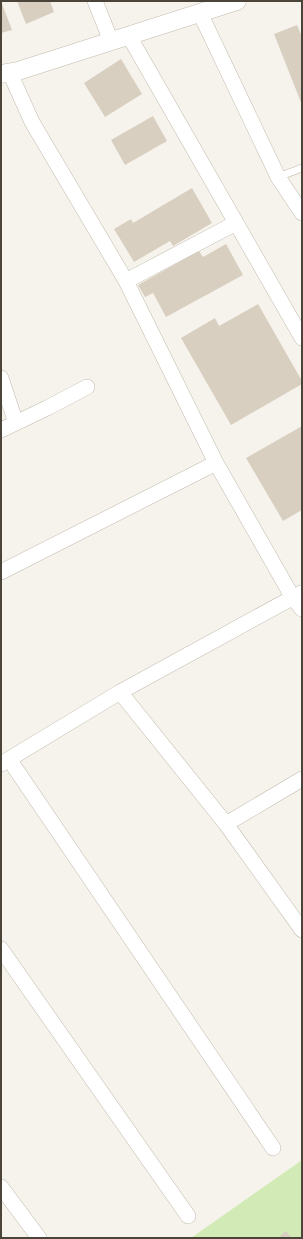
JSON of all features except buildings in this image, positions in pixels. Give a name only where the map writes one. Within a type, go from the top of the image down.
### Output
[{"type":"street","points":[[95,1],[111,41]]},
{"type":"street","points":[[237,1],[18,71],[6,73],[32,122],[126,281],[216,463],[299,600],[120,692],[5,761],[273,1148]]},
{"type":"street","points":[[200,13],[278,177],[302,212]]},
{"type":"street","points":[[129,36],[302,338]]},
{"type":"street","points":[[126,281],[236,223]]},
{"type":"street","points":[[1,378],[16,423]]},
{"type":"street","points":[[1,430],[87,387]]},
{"type":"street","points":[[1,572],[216,463]]},
{"type":"street","points":[[120,692],[226,824],[302,930]]},
{"type":"street","points":[[226,824],[302,779]]},
{"type":"street","points":[[1,949],[188,1216]]},
{"type":"street","points":[[1,1187],[39,1238]]},
{"type":"lane","points":[[278,177],[302,168]]},
{"type":"green space","points":[[302,1160],[302,1238],[191,1238]]}]
